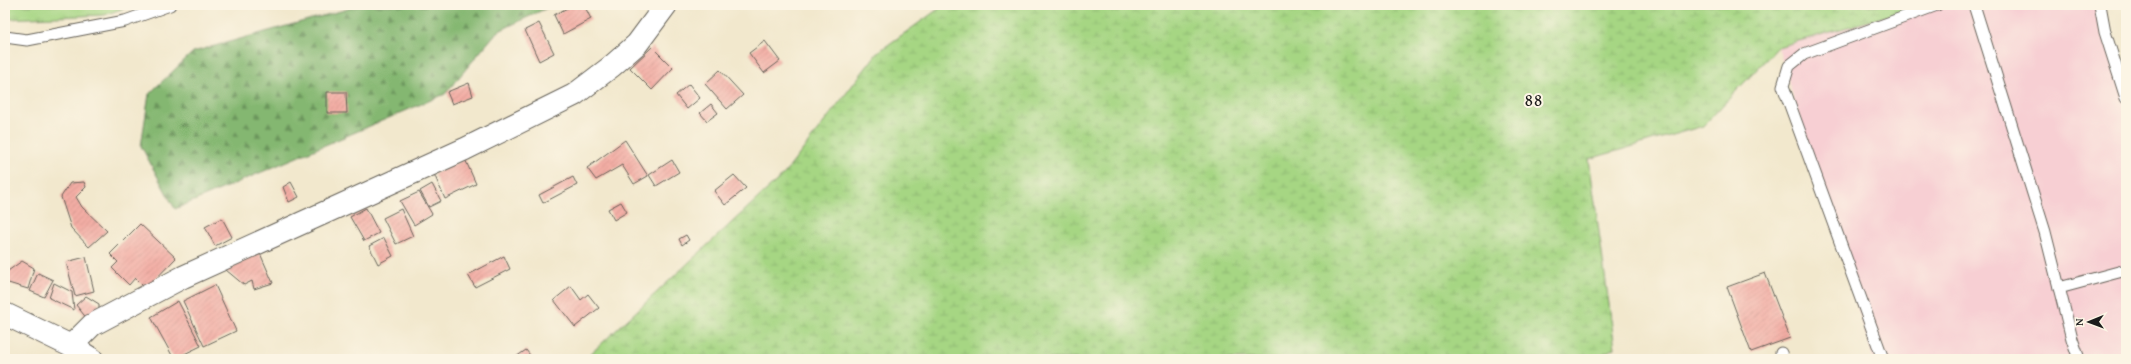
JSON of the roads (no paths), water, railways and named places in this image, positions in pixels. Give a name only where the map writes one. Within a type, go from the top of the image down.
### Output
[{"type":"street","points":[[71,346],[92,325],[183,276],[465,149],[574,94],[612,66],[637,44],[666,5]]},
{"type":"street","points":[[5,314],[71,346],[92,359]]},
{"type":"lane","points":[[5,37],[27,40],[125,21],[170,5]]},
{"type":"lane","points":[[1884,359],[1783,86],[1789,66],[1804,54],[1937,5]]},
{"type":"lane","points":[[1974,5],[2045,232],[2072,339],[2079,359]]},
{"type":"lane","points":[[2100,5],[2105,32],[2126,98]]},
{"type":"lane","points":[[2059,288],[2126,270]]},
{"type":"district","name":"88","points":[[1534,100]]}]
